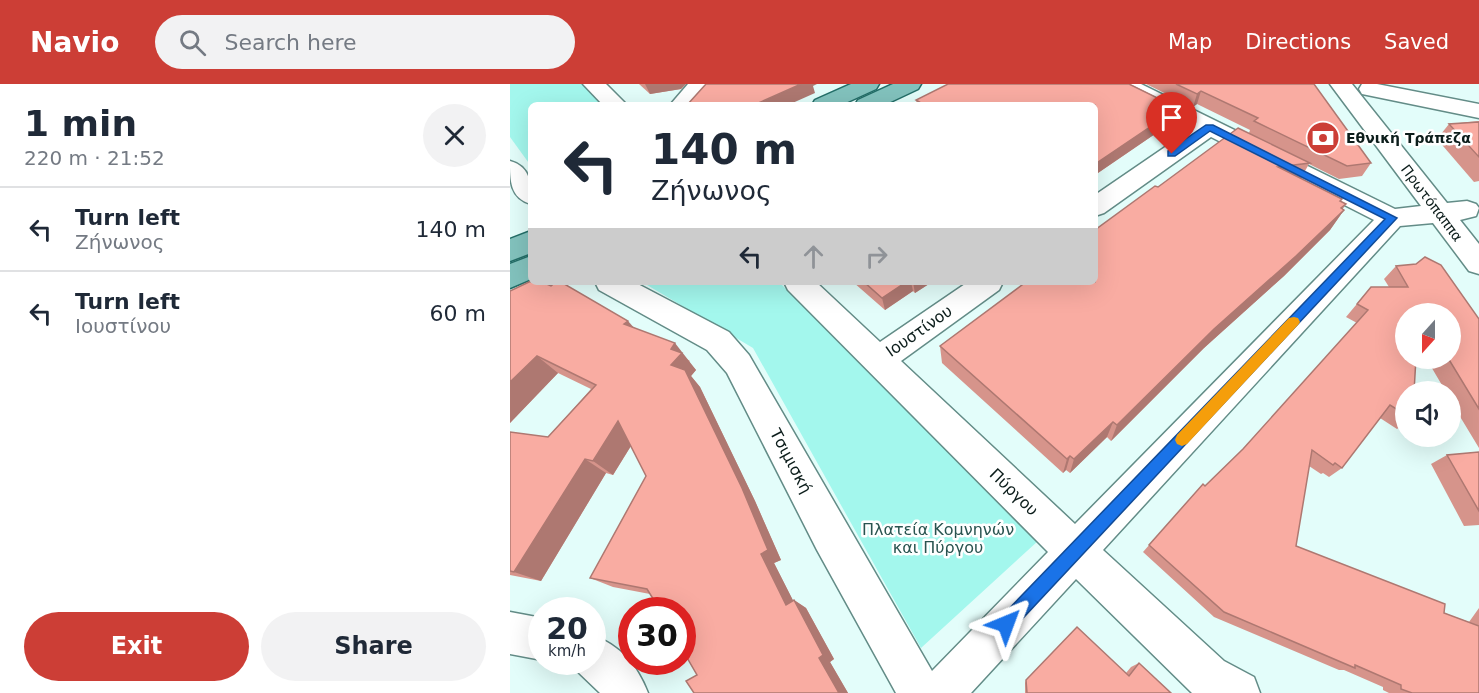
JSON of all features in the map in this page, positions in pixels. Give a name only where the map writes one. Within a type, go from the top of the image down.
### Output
[{"type":"main road","points":[[829,102],[868,84]]},
{"type":"main road","points":[[872,102],[910,84]]},
{"type":"main road","points":[[510,251],[528,242]]},
{"type":"main road","points":[[510,277],[528,268]]},
{"type":"street","points":[[594,84],[613,102]]},
{"type":"street","points":[[684,102],[700,84]]},
{"type":"street","points":[[1124,84],[1392,218],[1462,216]]},
{"type":"street","name":"Πρωτόπαππα","points":[[1341,84],[1462,216]]},
{"type":"street","points":[[1368,86],[1479,111]]},
{"type":"street","name":"Πρωτόπαππα","points":[[1368,86],[1431,165],[1462,216],[1479,264]]},
{"type":"street","points":[[1098,205],[1210,127]]},
{"type":"street","points":[[510,169],[528,192]]},
{"type":"street","points":[[941,693],[1392,218]]},
{"type":"street","name":"Τσιμισκή","points":[[615,285],[718,341],[738,364],[831,536],[920,693]]},
{"type":"street","name":"Πύργου","points":[[801,285],[1208,677],[1238,693]]},
{"type":"street","name":"Ιουστίνου","points":[[878,360],[985,285]]},
{"type":"street","points":[[510,633],[528,636]]},
{"type":"street","points":[[606,667],[612,672],[626,693]]},
{"type":"green space","points":[[510,84],[583,84],[601,102],[528,102],[528,162],[510,137]]},
{"type":"green space","name":"Πλατεία Κομνηνών και Πύργου","points":[[647,285],[782,285],[1038,541],[921,648],[753,348]]},
{"type":"building","points":[[706,84],[801,84],[761,102],[690,102]]},
{"type":"building","points":[[948,84],[1129,84],[1178,108],[1098,162],[1098,102],[919,102],[916,100]]},
{"type":"building","points":[[1176,84],[1314,84],[1371,163],[1347,166],[1254,121],[1258,118],[1201,91],[1197,94]]},
{"type":"building","points":[[1479,122],[1479,157],[1449,124]]},
{"type":"building","points":[[1238,128],[1310,163],[1278,167],[1342,199],[1340,201],[1346,204],[1341,208],[1344,210],[1214,329],[1117,425],[1113,422],[1074,459],[1070,456],[1067,459],[940,346],[1022,285],[1098,285],[1098,228],[1155,186],[1158,187]]},
{"type":"building","points":[[1425,257],[1441,265],[1479,319],[1479,409],[1455,369],[1461,369],[1461,303],[1395,303],[1395,369],[1415,369],[1415,381],[1395,381],[1395,408],[1390,405],[1342,468],[1335,463],[1333,465],[1312,450],[1296,546],[1445,604],[1444,613],[1479,626],[1479,693],[1412,693],[1401,689],[1401,685],[1355,665],[1355,668],[1224,612],[1149,545],[1203,484],[1205,486],[1243,449],[1368,310],[1357,304],[1371,287],[1408,287],[1396,266],[1416,264]]},
{"type":"building","points":[[528,282],[528,285],[566,285],[628,321],[624,324],[675,343],[671,349],[682,353],[671,365],[685,370],[742,488],[768,550],[761,554],[786,605],[794,600],[823,655],[819,658],[839,693],[694,693],[686,681],[697,675],[696,597],[652,597],[647,589],[590,578],[646,476],[618,421],[593,461],[585,459],[514,572],[510,571],[510,432],[548,437],[596,385],[537,356],[510,382],[510,291]]},
{"type":"building","points":[[867,285],[902,285],[882,298]]},
{"type":"building","points":[[1479,452],[1479,511],[1447,455]]},
{"type":"building","points":[[1077,627],[1129,676],[1139,663],[1171,693],[1027,693],[1026,680]]},
{"type":"slow traffic","points":[[1182,440],[1294,322]]},
{"type":"place","name":"Εθνική Τράπεζα","points":[[1323,138]]},
{"type":"route","points":[[1006,624],[1392,218],[1210,127],[1172,154]]}]
